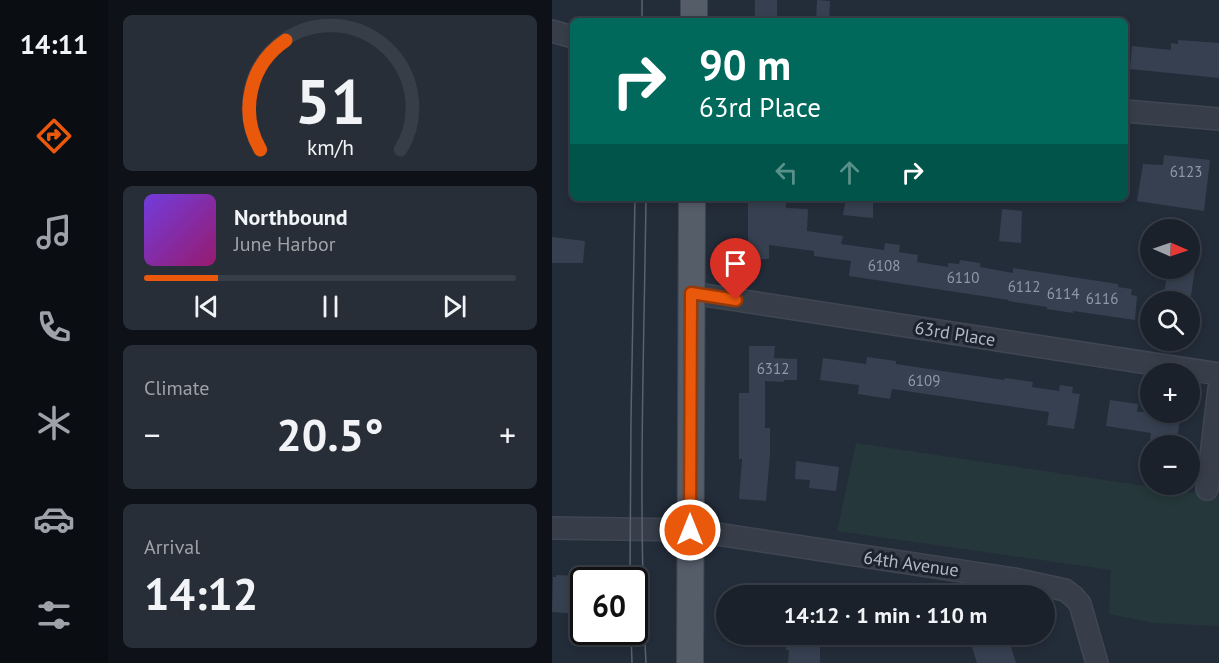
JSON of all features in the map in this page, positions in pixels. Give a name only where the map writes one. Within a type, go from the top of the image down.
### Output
[{"type":"main road","points":[[694,0],[694,18]]},
{"type":"main road","points":[[690,663],[692,201]]},
{"type":"street","points":[[552,31],[570,36]]},
{"type":"street","points":[[1128,111],[1219,119]]},
{"type":"street","name":"63rd Place","points":[[691,293],[1219,374]]},
{"type":"street","points":[[1207,489],[1219,389]]},
{"type":"street","name":"64th Avenue","points":[[552,528],[690,530],[1014,579],[1065,590],[1080,604],[1093,658]]},
{"type":"shaded area","points":[[856,443],[1140,485],[1140,495],[1200,494],[1219,497],[1219,626],[1154,623],[1109,614],[1111,570],[837,531]]},
{"type":"building","points":[[755,0],[777,0],[777,18],[755,18]]},
{"type":"building","points":[[817,0],[830,1],[829,18],[816,18]]},
{"type":"building","points":[[1178,40],[1219,43],[1219,78],[1130,69],[1132,46],[1171,50],[1171,43],[1178,44]]},
{"type":"building","points":[[1164,155],[1210,160],[1204,211],[1137,201],[1143,164],[1163,165]]},
{"type":"building","points":[[748,201],[786,201],[786,208],[808,209],[807,231],[843,236],[841,244],[884,250],[885,243],[900,245],[899,252],[918,255],[917,262],[948,267],[948,263],[959,264],[960,260],[980,263],[980,267],[1013,273],[1013,268],[1118,284],[1118,287],[1132,289],[1131,295],[1137,296],[1135,320],[1047,309],[1047,307],[1009,300],[849,276],[851,261],[814,256],[814,251],[769,245],[769,259],[748,259]]},
{"type":"building","points":[[845,201],[873,201],[873,218],[843,215]]},
{"type":"building","points":[[1002,209],[1022,211],[1021,243],[999,241]]},
{"type":"building","points":[[552,237],[585,241],[583,263],[552,263]]},
{"type":"building","points":[[1166,279],[1193,279],[1192,291],[1165,291]]},
{"type":"building","points":[[749,346],[775,346],[774,358],[797,359],[797,380],[765,381],[765,428],[770,428],[766,501],[739,499],[742,459],[739,459],[739,393],[749,393]]},
{"type":"building","points":[[867,357],[896,361],[896,364],[1033,382],[1032,387],[1059,391],[1060,385],[1073,387],[1072,393],[1080,394],[1074,429],[1047,425],[1049,412],[892,389],[890,399],[858,394],[859,385],[820,380],[823,358],[866,364]]},
{"type":"building","points":[[1110,400],[1138,404],[1137,412],[1140,412],[1140,423],[1180,423],[1178,435],[1151,435],[1151,433],[1106,426]]},
{"type":"building","points":[[796,461],[839,467],[836,491],[809,488],[810,480],[795,479]]},
{"type":"building","points":[[556,575],[570,576],[570,613],[552,612],[553,577]]},
{"type":"building","points":[[786,645],[820,645],[820,663],[788,663],[789,650],[786,650]]},
{"type":"building","points":[[971,645],[1010,645],[1016,663],[977,663]]},
{"type":"tram line","points":[[642,0],[642,18]]},
{"type":"tram line","points":[[630,567],[635,201]]},
{"type":"tram line","points":[[646,201],[642,489],[646,663]]},
{"type":"tram line","points":[[631,645],[632,663]]},
{"type":"route","points":[[690,530],[691,293],[736,300]]}]
